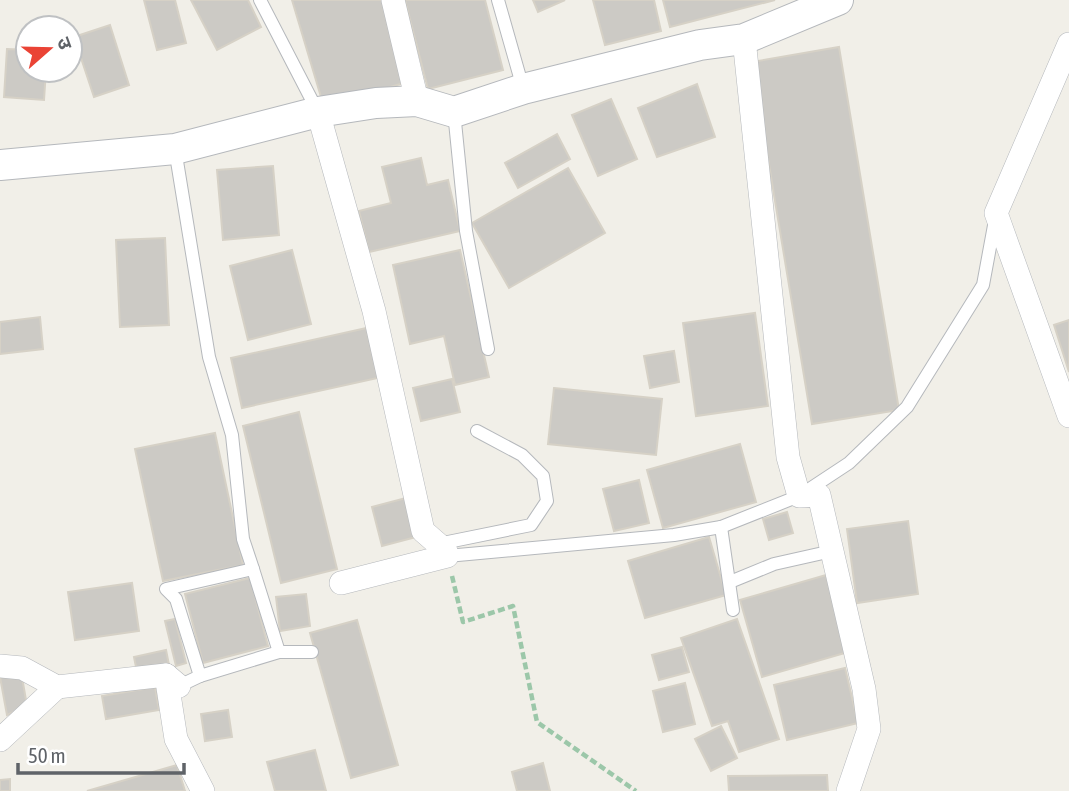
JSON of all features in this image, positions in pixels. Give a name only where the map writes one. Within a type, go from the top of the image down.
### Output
[{"type":"street","points":[[393,0],[417,101]]},
{"type":"street","points":[[0,165],[175,149],[318,111],[376,103],[417,101],[454,112],[523,89],[700,45],[744,39],[838,0]]},
{"type":"street","points":[[744,39],[788,457],[799,496],[819,495],[864,689],[869,729],[848,791]]},
{"type":"street","points":[[1069,44],[996,213],[1069,416]]},
{"type":"street","points":[[318,111],[374,311],[423,531],[442,550],[341,583]]},
{"type":"street","points":[[0,666],[22,668],[57,687],[182,679],[176,739],[203,791]]},
{"type":"street","points":[[0,740],[57,687]]},
{"type":"lane","points":[[260,0],[318,111]]},
{"type":"lane","points":[[498,0],[523,89]]},
{"type":"lane","points":[[454,112],[466,231],[488,349]]},
{"type":"lane","points":[[175,149],[209,357],[232,435],[243,538],[279,652]]},
{"type":"lane","points":[[442,550],[674,536],[721,527],[799,496],[849,463],[907,407],[983,285],[996,213]]},
{"type":"lane","points":[[442,550],[531,525],[547,501],[543,476],[522,455],[477,431]]},
{"type":"lane","points":[[721,527],[733,610]]},
{"type":"lane","points":[[730,582],[774,564],[832,551]]},
{"type":"lane","points":[[253,569],[166,589],[176,599],[182,679],[279,652],[312,652]]},
{"type":"path","points":[[442,550],[463,622],[513,606],[537,722],[636,791]]},
{"type":"building","points":[[144,0],[175,0],[186,43],[157,50]]},
{"type":"building","points":[[191,0],[248,0],[261,27],[217,50]]},
{"type":"building","points":[[292,0],[383,0],[407,82],[324,107]]},
{"type":"building","points":[[405,0],[485,0],[503,70],[428,89]]},
{"type":"building","points":[[533,0],[565,0],[538,12]]},
{"type":"building","points":[[593,0],[654,0],[661,31],[605,45]]},
{"type":"building","points":[[663,0],[775,0],[670,27]]},
{"type":"building","points":[[110,25],[129,85],[94,97],[84,67],[84,34]]},
{"type":"building","points":[[839,47],[899,410],[812,424],[752,62]]},
{"type":"building","points":[[7,49],[14,49],[14,84],[45,84],[44,100],[4,97]]},
{"type":"building","points":[[697,84],[715,137],[657,157],[638,108]]},
{"type":"building","points":[[611,99],[637,159],[598,176],[572,115]]},
{"type":"building","points":[[557,134],[570,159],[518,188],[505,163]]},
{"type":"building","points":[[421,158],[427,185],[448,180],[460,231],[369,252],[359,211],[391,203],[382,167]]},
{"type":"building","points":[[273,166],[279,235],[223,240],[217,170]]},
{"type":"building","points":[[568,168],[605,233],[509,288],[472,223]]},
{"type":"building","points":[[165,238],[169,325],[120,327],[116,240]]},
{"type":"building","points":[[292,250],[311,324],[248,340],[230,266]]},
{"type":"building","points":[[460,250],[489,377],[455,385],[444,336],[410,344],[393,265]]},
{"type":"building","points":[[755,313],[768,406],[696,416],[683,323]]},
{"type":"building","points":[[40,317],[43,349],[0,354],[0,322]]},
{"type":"building","points":[[1069,320],[1069,372],[1054,325]]},
{"type":"building","points":[[371,327],[382,377],[242,408],[231,358]]},
{"type":"building","points":[[674,351],[679,382],[650,388],[644,356]]},
{"type":"building","points":[[452,379],[460,412],[421,421],[413,388]]},
{"type":"building","points":[[554,388],[662,399],[656,455],[548,444]]},
{"type":"building","points":[[299,412],[337,569],[281,583],[243,426]]},
{"type":"building","points":[[215,433],[243,565],[163,581],[135,449]]},
{"type":"building","points":[[740,444],[756,502],[663,528],[647,470]]},
{"type":"building","points":[[639,480],[649,523],[614,531],[603,489]]},
{"type":"building","points":[[406,498],[416,537],[382,546],[372,507]]},
{"type":"building","points":[[787,512],[793,533],[769,540],[763,519]]},
{"type":"building","points":[[908,521],[918,594],[857,603],[847,529]]},
{"type":"building","points":[[709,537],[726,595],[645,618],[628,561]]},
{"type":"building","points":[[826,575],[848,652],[762,677],[740,600]]},
{"type":"building","points":[[250,578],[268,646],[203,663],[185,594]]},
{"type":"building","points":[[132,583],[139,631],[75,640],[68,592]]},
{"type":"building","points":[[306,594],[310,626],[280,631],[276,597]]},
{"type":"building","points":[[175,619],[186,663],[176,666],[165,621]]},
{"type":"building","points":[[737,619],[779,739],[739,752],[728,721],[712,726],[681,638]]},
{"type":"building","points":[[357,620],[398,765],[351,778],[310,633]]},
{"type":"building","points":[[682,647],[689,672],[659,680],[652,655]]},
{"type":"building","points":[[166,650],[169,665],[137,672],[134,657]]},
{"type":"building","points":[[845,668],[858,723],[787,740],[774,685]]},
{"type":"building","points":[[0,677],[22,677],[27,706],[7,715]]},
{"type":"building","points":[[685,683],[695,724],[663,732],[653,691]]},
{"type":"building","points":[[155,687],[159,710],[106,719],[102,696]]},
{"type":"building","points":[[228,710],[232,737],[205,741],[201,714]]},
{"type":"building","points":[[721,726],[737,758],[711,771],[695,739]]},
{"type":"building","points":[[315,750],[326,791],[275,791],[267,762]]},
{"type":"building","points":[[543,763],[550,791],[517,791],[512,772]]},
{"type":"building","points":[[177,765],[185,791],[87,791]]},
{"type":"building","points":[[827,775],[828,791],[729,791],[728,776]]},
{"type":"building","points":[[10,779],[10,791],[0,791],[0,780]]}]
